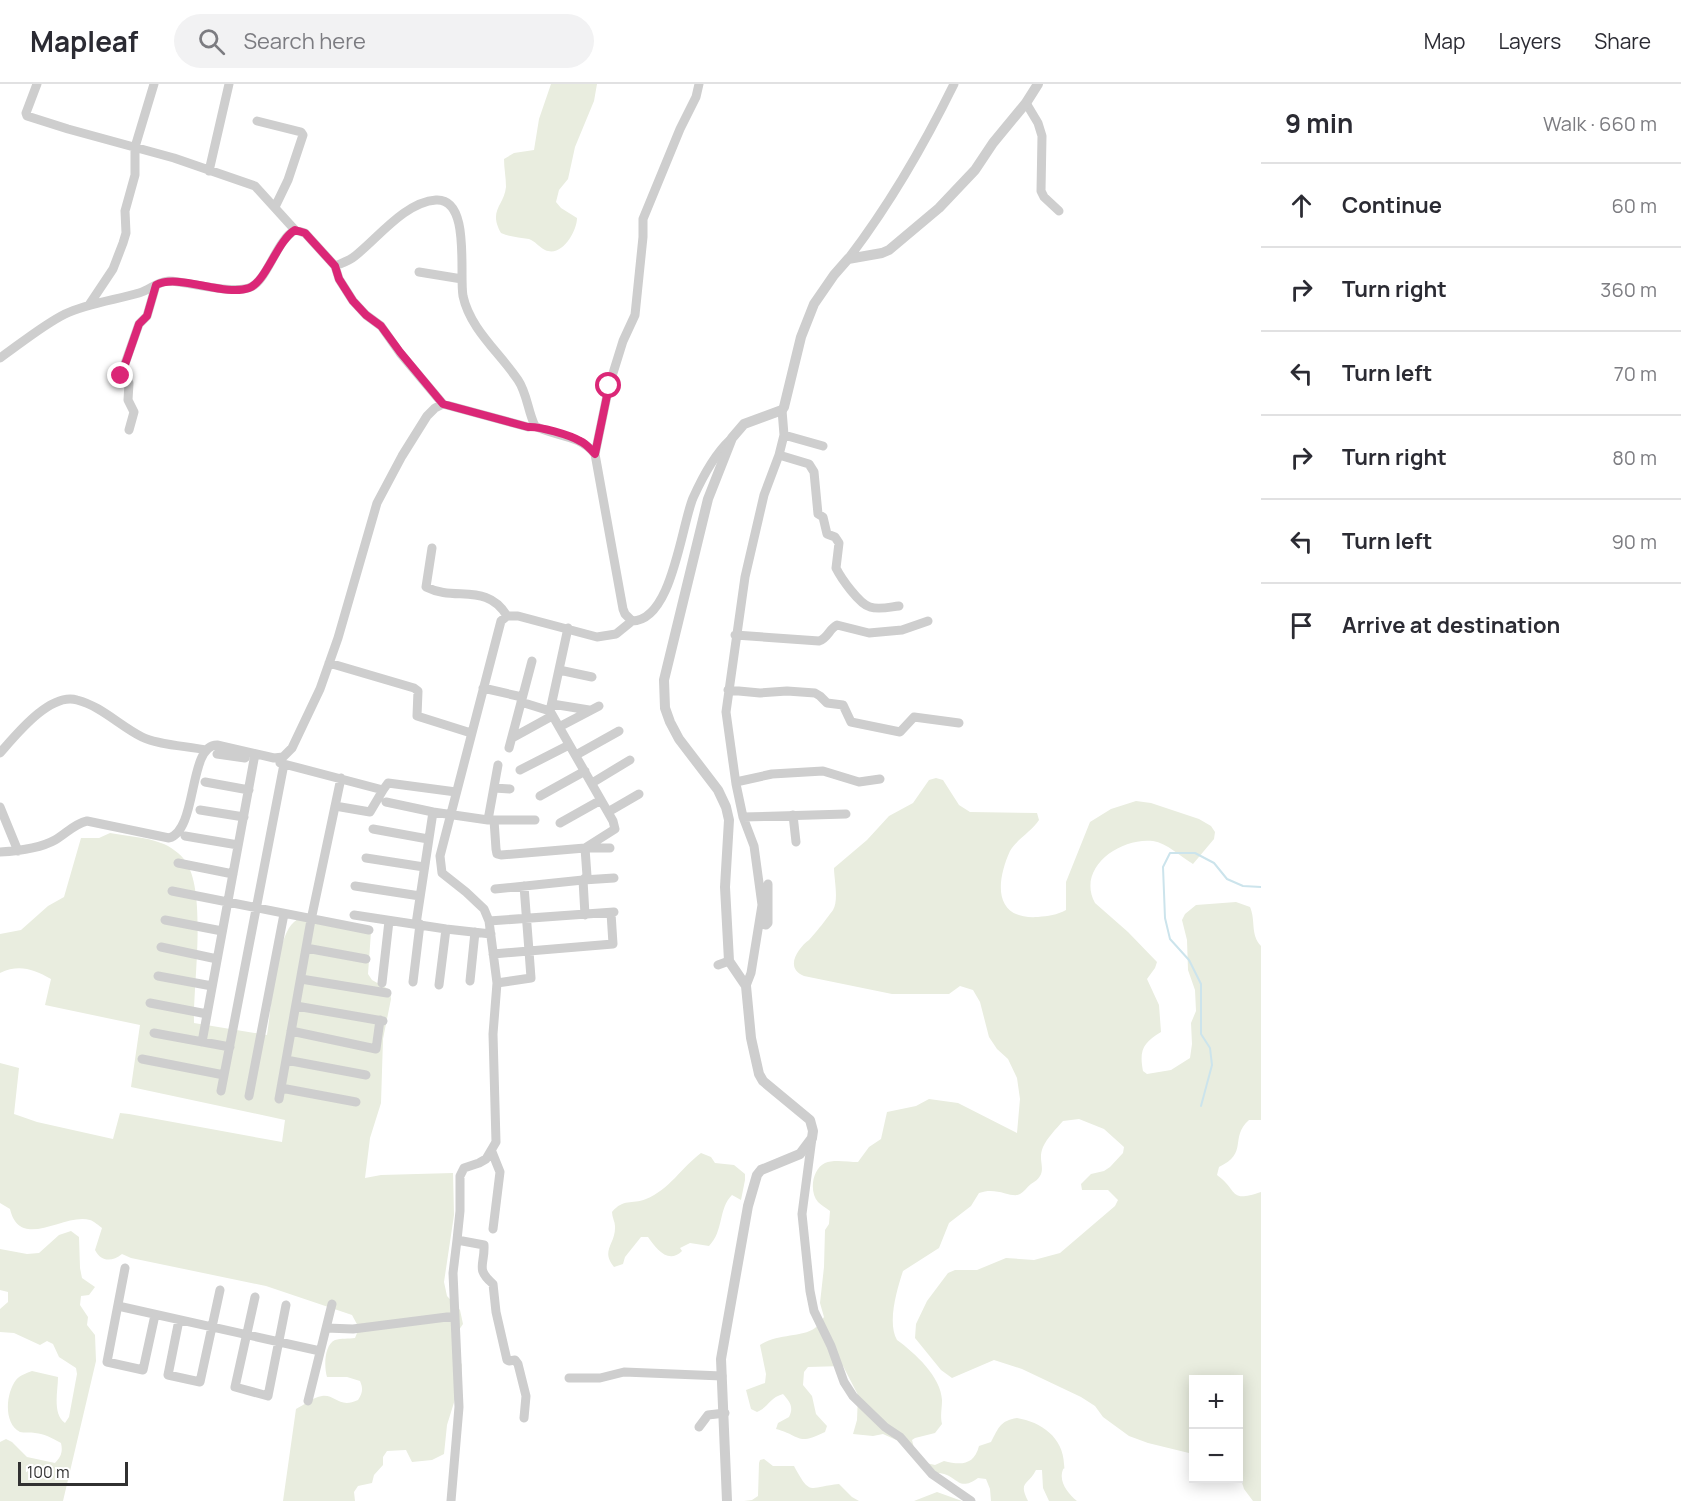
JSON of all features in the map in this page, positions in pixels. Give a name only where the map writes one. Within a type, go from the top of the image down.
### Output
[{"type":"street","points":[[38,84],[26,113],[27,116],[174,158],[255,186],[295,230],[305,233],[335,266],[339,279],[353,301],[381,326],[443,404],[528,427],[535,426],[580,440],[595,454]]},
{"type":"street","points":[[89,305],[112,269],[126,233],[125,211],[135,175],[135,147],[154,84]]},
{"type":"street","points":[[209,171],[228,84]]},
{"type":"street","points":[[632,621],[623,609],[595,454],[609,386],[623,341],[635,315],[643,219],[680,129],[696,97],[699,84]]},
{"type":"street","points":[[954,84],[891,199],[814,304],[801,337],[782,410],[784,435],[764,495],[745,577],[735,635],[726,712],[736,782],[743,817],[754,846],[768,923],[760,924],[751,973],[746,986],[751,1038],[759,1074],[763,1081],[810,1120],[813,1126],[802,1214],[814,1311],[831,1346],[844,1382],[853,1395],[885,1427],[900,1437],[932,1474],[971,1501]]},
{"type":"street","points":[[848,259],[889,250],[939,208],[975,171],[993,143],[1026,103],[1038,84]]},
{"type":"street","points":[[1026,103],[1038,123],[1042,136],[1041,191],[1059,211]]},
{"type":"street","points":[[257,121],[301,132],[303,135],[288,180],[275,207]]},
{"type":"street","points":[[335,266],[353,258],[406,212],[430,201],[447,202],[458,215],[460,225],[462,279],[467,308],[495,352],[518,380],[535,426]]},
{"type":"street","points":[[0,358],[64,315],[89,305],[143,292],[168,281],[248,289],[257,284],[280,246],[295,230]]},
{"type":"street","points":[[419,272],[462,279]]},
{"type":"street","points":[[129,430],[134,412],[128,400],[129,383],[121,374],[139,324],[147,316],[156,285]]},
{"type":"street","points":[[217,754],[279,758],[292,748],[320,689],[377,503],[427,416],[443,404]]},
{"type":"street","points":[[451,1501],[459,1407],[453,1273],[460,1211],[460,1176],[464,1168],[479,1163],[492,1152],[496,1142],[493,1034],[496,983],[489,921],[484,909],[442,873],[440,856],[498,628],[507,616],[538,620],[597,637],[616,634],[632,621],[648,615],[659,602],[668,584],[692,500],[708,469],[724,446],[744,424],[782,410]]},
{"type":"street","points":[[784,435],[823,446]]},
{"type":"street","points":[[732,438],[708,499],[664,680],[663,695],[664,708],[679,740],[718,790],[726,807],[729,820],[725,887],[729,962],[746,986]]},
{"type":"street","points":[[779,455],[812,467],[818,514],[823,517],[827,534],[837,539],[839,546],[836,568],[862,603],[876,608],[899,606]]},
{"type":"street","points":[[432,548],[426,587],[438,592],[481,595],[502,607],[507,616]]},
{"type":"street","points":[[735,635],[819,641],[824,639],[831,628],[837,625],[869,633],[902,630],[928,621]]},
{"type":"street","points":[[568,628],[552,710],[559,727],[615,826],[615,829],[585,848]]},
{"type":"street","points":[[509,748],[532,661]]},
{"type":"street","points":[[329,663],[414,688],[418,691],[417,716],[471,733]]},
{"type":"street","points":[[559,670],[592,677]]},
{"type":"street","points":[[483,688],[552,710],[589,710]]},
{"type":"street","points":[[728,690],[760,693],[787,691],[815,693],[827,703],[843,705],[851,722],[900,732],[914,717],[959,723]]},
{"type":"street","points":[[0,753],[19,731],[58,700],[76,699],[143,737],[206,750]]},
{"type":"street","points":[[559,727],[599,706]]},
{"type":"street","points":[[512,738],[552,710]]},
{"type":"street","points":[[576,755],[619,731]]},
{"type":"street","points":[[0,852],[18,851],[52,842],[75,825],[87,820],[173,837],[183,825],[209,746],[217,745],[383,790]]},
{"type":"street","points":[[520,770],[569,745]]},
{"type":"street","points":[[202,1042],[255,757]]},
{"type":"street","points":[[592,783],[630,760]]},
{"type":"street","points":[[221,1091],[284,764]]},
{"type":"street","points":[[498,765],[491,820],[497,854],[610,848]]},
{"type":"street","points":[[540,796],[585,771]]},
{"type":"street","points":[[736,782],[772,774],[823,771],[860,782],[880,779]]},
{"type":"street","points":[[279,1099],[311,920],[341,778]]},
{"type":"street","points":[[205,782],[249,790]]},
{"type":"street","points":[[335,806],[370,812],[388,783],[456,792]]},
{"type":"street","points":[[494,788],[510,789]]},
{"type":"street","points":[[608,812],[639,794]]},
{"type":"street","points":[[560,823],[601,800]]},
{"type":"street","points":[[386,802],[433,812],[491,820],[535,820]]},
{"type":"street","points":[[0,807],[18,851]]},
{"type":"street","points":[[200,810],[244,817]]},
{"type":"street","points":[[413,982],[420,896],[433,812]]},
{"type":"street","points":[[743,817],[846,814]]},
{"type":"street","points":[[793,815],[796,842]]},
{"type":"street","points":[[374,829],[428,839]]},
{"type":"street","points":[[185,836],[238,846]]},
{"type":"street","points":[[585,848],[587,876],[583,880],[585,915]]},
{"type":"street","points":[[366,858],[424,867]]},
{"type":"street","points":[[178,863],[233,874]]},
{"type":"street","points":[[495,889],[614,878]]},
{"type":"street","points":[[766,905],[768,884]]},
{"type":"street","points":[[355,886],[420,896]]},
{"type":"street","points":[[496,983],[531,978],[524,886]]},
{"type":"street","points":[[172,891],[369,930]]},
{"type":"street","points":[[489,921],[612,912],[613,944],[493,954]]},
{"type":"street","points":[[249,1096],[284,914]]},
{"type":"street","points":[[354,915],[491,934]]},
{"type":"street","points":[[165,920],[222,931]]},
{"type":"street","points":[[382,983],[389,921]]},
{"type":"street","points":[[439,985],[446,929]]},
{"type":"street","points":[[470,981],[475,932]]},
{"type":"street","points":[[161,947],[217,959]]},
{"type":"street","points":[[306,948],[366,959]]},
{"type":"street","points":[[718,965],[729,962]]},
{"type":"street","points":[[158,976],[212,986]]},
{"type":"street","points":[[301,979],[387,993]]},
{"type":"street","points":[[150,1003],[207,1014]]},
{"type":"street","points":[[291,1031],[376,1049],[381,1021],[296,1006]]},
{"type":"street","points":[[154,1033],[230,1047]]},
{"type":"street","points":[[142,1059],[224,1075]]},
{"type":"street","points":[[286,1059],[366,1075]]},
{"type":"street","points":[[281,1088],[356,1102]]},
{"type":"street","points":[[727,1501],[722,1359],[741,1238],[757,1175],[767,1166],[800,1154],[812,1138]]},
{"type":"street","points":[[492,1152],[500,1172],[493,1229]]},
{"type":"street","points":[[457,1240],[484,1245],[482,1271],[486,1279],[493,1284],[496,1312],[507,1360],[515,1360],[518,1364],[526,1396],[524,1418]]},
{"type":"street","points":[[125,1268],[107,1362],[143,1370],[155,1315]]},
{"type":"street","points":[[179,1320],[168,1375],[200,1382],[219,1290]]},
{"type":"street","points":[[255,1297],[235,1387],[268,1396],[286,1305]]},
{"type":"street","points":[[308,1401],[332,1304]]},
{"type":"street","points":[[118,1306],[320,1351]]},
{"type":"street","points":[[326,1328],[353,1329],[455,1316]]},
{"type":"street","points":[[569,1378],[600,1378],[624,1371],[722,1376]]},
{"type":"street","points":[[699,1427],[708,1415],[724,1413]]},
{"type":"shaded area","points":[[551,84],[597,84],[594,101],[575,147],[568,179],[559,190],[556,202],[577,218],[576,223],[563,247],[551,251],[545,250],[529,239],[501,233],[497,225],[496,213],[506,187],[504,159],[514,153],[534,150],[539,119]]},
{"type":"shaded area","points":[[936,778],[943,780],[959,805],[970,812],[1037,813],[1039,820],[1012,847],[1002,875],[1002,897],[1006,906],[1023,916],[1049,916],[1066,910],[1066,882],[1090,822],[1111,809],[1136,801],[1151,803],[1199,819],[1211,826],[1215,832],[1214,839],[1193,864],[1163,844],[1140,841],[1127,844],[1104,857],[1091,878],[1091,890],[1095,903],[1157,962],[1147,979],[1159,1005],[1161,1032],[1146,1044],[1142,1052],[1143,1071],[1147,1074],[1171,1070],[1190,1058],[1191,1023],[1196,1011],[1195,990],[1188,970],[1187,940],[1182,920],[1185,914],[1196,905],[1236,902],[1250,907],[1255,937],[1261,946],[1261,1120],[1249,1120],[1243,1127],[1234,1156],[1219,1167],[1217,1175],[1238,1196],[1261,1192],[1261,1501],[1253,1501],[1242,1483],[1243,1375],[1189,1375],[1189,1453],[1129,1436],[1103,1417],[1095,1406],[1081,1397],[1022,1369],[994,1360],[952,1378],[941,1370],[915,1338],[916,1324],[927,1301],[948,1273],[955,1270],[977,1270],[1006,1258],[1034,1260],[1060,1253],[1115,1206],[1118,1200],[1108,1190],[1082,1190],[1081,1184],[1091,1174],[1110,1167],[1123,1153],[1124,1147],[1104,1129],[1079,1119],[1063,1121],[1049,1137],[1041,1153],[1042,1171],[1037,1180],[1017,1195],[992,1191],[979,1193],[971,1206],[949,1223],[939,1248],[903,1271],[894,1306],[894,1333],[897,1340],[926,1366],[941,1391],[942,1424],[935,1433],[912,1440],[914,1448],[883,1434],[873,1436],[853,1434],[857,1420],[858,1395],[843,1366],[808,1367],[804,1372],[803,1385],[812,1396],[816,1414],[827,1426],[825,1432],[804,1439],[776,1429],[778,1423],[789,1417],[791,1410],[783,1394],[757,1412],[751,1409],[746,1390],[765,1383],[766,1374],[760,1345],[774,1339],[809,1331],[816,1327],[824,1317],[820,1303],[825,1230],[829,1224],[830,1211],[818,1202],[813,1193],[813,1181],[817,1170],[825,1163],[833,1161],[858,1162],[869,1147],[881,1139],[887,1112],[916,1106],[929,1099],[958,1103],[1017,1133],[1020,1099],[1017,1078],[1008,1059],[989,1037],[980,1002],[973,990],[960,986],[949,994],[892,994],[804,976],[795,968],[797,953],[835,906],[834,868],[867,840],[889,816],[913,803],[929,780]]},
{"type":"shaded area","points":[[110,833],[161,843],[175,851],[186,862],[196,895],[198,940],[194,1023],[267,1035],[275,975],[283,942],[288,930],[300,918],[306,915],[371,932],[368,974],[372,980],[390,990],[391,999],[383,1039],[381,1103],[370,1138],[365,1178],[381,1175],[453,1173],[454,1215],[444,1282],[447,1296],[460,1310],[463,1324],[452,1340],[462,1365],[461,1380],[447,1425],[444,1454],[432,1460],[412,1462],[406,1450],[387,1451],[383,1457],[383,1465],[374,1475],[372,1483],[358,1486],[354,1492],[355,1501],[283,1501],[296,1409],[319,1397],[326,1396],[346,1403],[358,1400],[361,1395],[360,1381],[347,1377],[327,1377],[325,1368],[327,1351],[331,1343],[337,1339],[355,1338],[359,1328],[352,1315],[266,1286],[131,1258],[122,1254],[107,1260],[100,1257],[95,1250],[102,1228],[93,1221],[80,1219],[44,1228],[23,1228],[15,1221],[10,1209],[0,1203],[0,1063],[19,1068],[14,1114],[37,1122],[113,1139],[120,1113],[282,1142],[285,1120],[131,1087],[140,1025],[45,1005],[51,979],[20,968],[0,973],[0,934],[21,930],[48,906],[64,897],[81,838],[99,838]]},
{"type":"shaded area","points":[[701,1153],[711,1157],[715,1163],[734,1165],[745,1174],[741,1200],[732,1195],[725,1207],[714,1240],[709,1246],[690,1243],[680,1248],[682,1251],[677,1255],[667,1256],[648,1237],[641,1237],[625,1257],[623,1264],[614,1267],[608,1256],[615,1232],[612,1212],[624,1203],[641,1201],[662,1190]]},
{"type":"shaded area","points":[[71,1231],[79,1237],[82,1278],[95,1287],[89,1295],[81,1296],[80,1305],[88,1317],[87,1325],[95,1335],[96,1361],[63,1501],[0,1501],[0,1442],[6,1439],[27,1457],[55,1463],[62,1452],[61,1443],[55,1439],[45,1435],[20,1432],[11,1422],[8,1400],[16,1380],[32,1371],[58,1377],[57,1408],[58,1414],[65,1423],[69,1417],[77,1374],[76,1368],[59,1357],[53,1344],[47,1341],[40,1345],[14,1333],[0,1332],[0,1309],[8,1302],[8,1292],[0,1290],[0,1249],[27,1254],[39,1253],[59,1235]]},
{"type":"shaded area","points":[[1017,1418],[1042,1427],[1055,1439],[1063,1454],[1062,1481],[1077,1501],[1049,1501],[1043,1488],[1042,1470],[1036,1470],[1025,1484],[1024,1490],[1028,1501],[991,1501],[986,1479],[978,1478],[965,1484],[961,1483],[943,1474],[935,1473],[926,1463],[935,1465],[944,1461],[961,1463],[970,1461],[977,1453],[979,1446],[991,1442],[1003,1423]]},
{"type":"shaded area","points":[[764,1459],[773,1466],[794,1466],[804,1482],[811,1488],[839,1484],[859,1501],[744,1501],[758,1496],[759,1463]]},
{"type":"shaded area","points":[[937,1492],[962,1501],[914,1501]]},
{"type":"waterway","points":[[1201,1106],[1212,1065],[1210,1048],[1201,1034],[1201,984],[1189,960],[1170,939],[1165,918],[1163,867],[1170,853],[1195,853],[1214,863],[1227,879],[1243,886],[1261,887]]},
{"type":"route","points":[[121,376],[139,324],[147,316],[156,285],[168,281],[248,289],[257,284],[290,233],[299,230],[305,233],[335,266],[339,279],[353,301],[381,326],[443,404],[528,427],[535,426],[580,440],[595,454],[609,386]]}]
